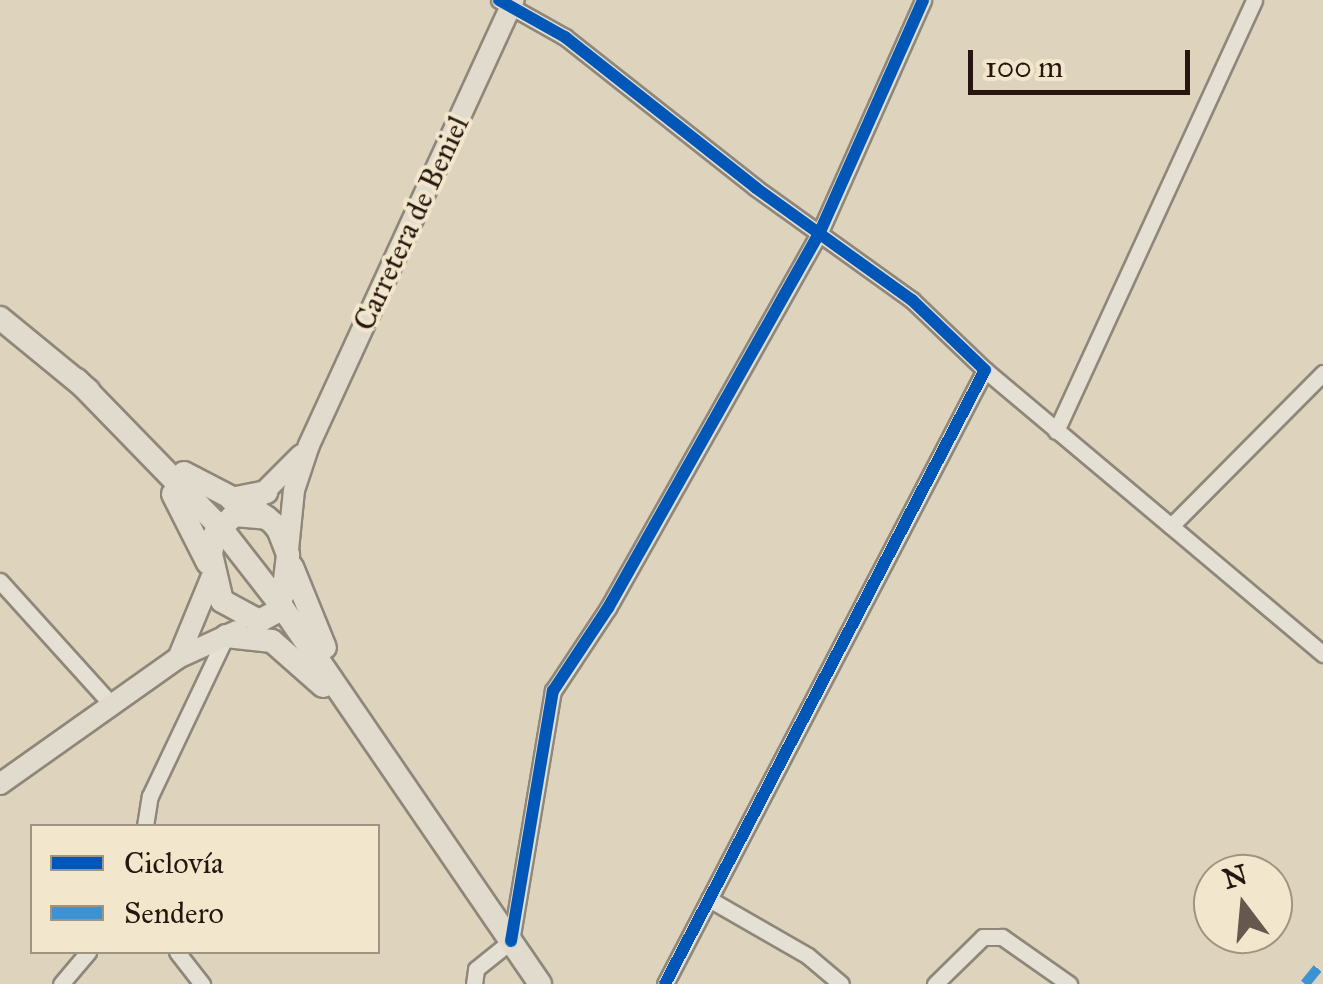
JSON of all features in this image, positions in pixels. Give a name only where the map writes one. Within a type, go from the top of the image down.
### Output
[{"type":"highway","points":[[0,318],[198,485],[243,509],[288,555],[316,632],[393,768]]},
{"type":"highway","points":[[77,380],[178,500],[227,608],[312,673],[393,768]]},
{"type":"highway","points":[[243,509],[280,604],[540,984]]},
{"type":"highway","points":[[212,576],[212,545],[243,509]]},
{"type":"highway","points":[[226,636],[257,628],[271,617],[280,604],[288,555]]},
{"type":"main road","name":"Carretera de Beniel","points":[[308,445],[507,3]]},
{"type":"main road","points":[[243,509],[308,445]]},
{"type":"main road","points":[[288,555],[294,490],[308,445]]},
{"type":"main road","points":[[178,658],[208,600],[212,576]]},
{"type":"main road","points":[[0,784],[178,658],[226,636]]},
{"type":"street","points":[[474,984],[476,969],[511,942],[553,691],[608,608],[819,234],[923,0]]},
{"type":"street","points":[[1056,431],[1254,0]]},
{"type":"street","points":[[507,3],[566,37],[819,234],[912,300],[985,370],[1323,654]]},
{"type":"street","points":[[665,984],[985,370]]},
{"type":"street","points":[[1172,526],[1323,373]]},
{"type":"street","points":[[0,581],[112,704]]},
{"type":"street","points":[[144,824],[150,796],[226,636]]},
{"type":"street","points":[[710,899],[808,956],[841,984]]},
{"type":"street","points":[[935,984],[983,937],[1002,938],[1069,984]]},
{"type":"street","points":[[62,984],[86,954]]},
{"type":"street","points":[[179,954],[202,984]]},
{"type":"marked path","points":[[1305,984],[1323,962]]},
{"type":"cycle path","points":[[499,0],[565,37],[756,188],[912,300],[985,370],[665,984]]},
{"type":"cycle path","points":[[511,941],[553,691],[608,608],[819,234],[923,0]]}]
